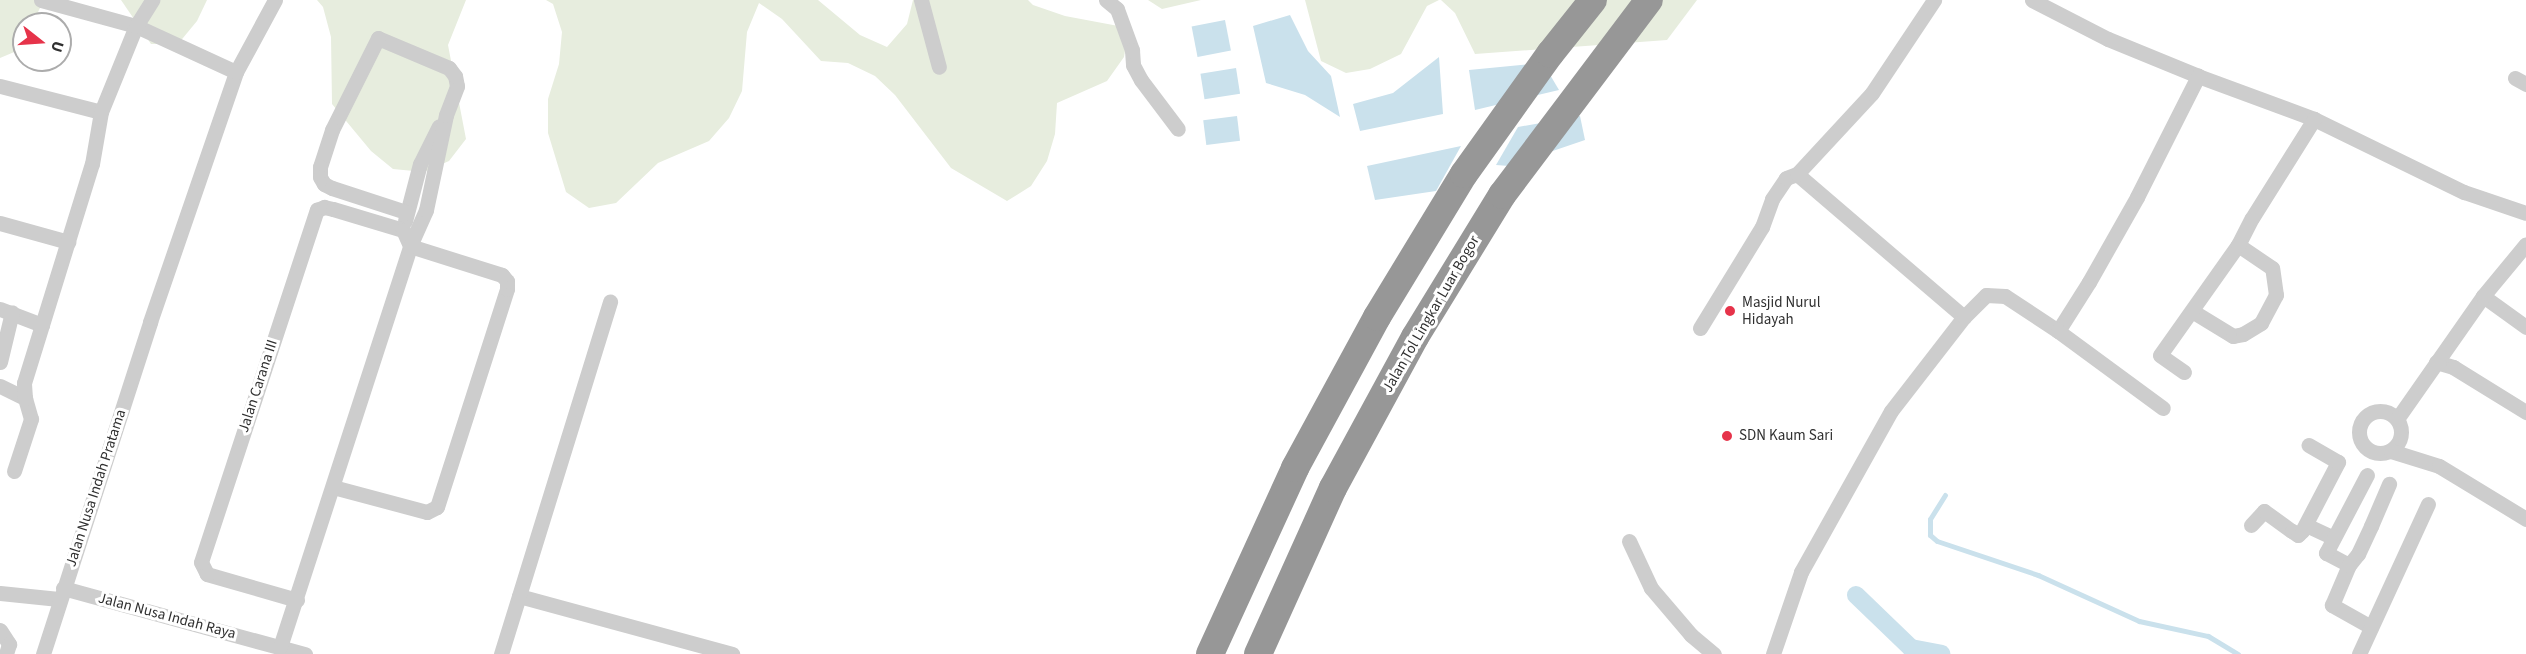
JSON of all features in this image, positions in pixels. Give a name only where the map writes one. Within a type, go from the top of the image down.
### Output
[{"type":"highway","points":[[1210,654],[1295,468],[1377,316],[1464,174],[1550,54],[1593,0]]},
{"type":"highway","name":"Jalan Tol Lingkar Luar Bogor","points":[[1258,654],[1333,488],[1415,337],[1502,195],[1649,0]]},
{"type":"street","points":[[41,0],[136,26],[236,72]]},
{"type":"street","points":[[14,471],[31,419],[24,384],[92,164],[101,112],[136,26],[152,0]]},
{"type":"street","name":"Jalan Nusa Indah Pratama","points":[[44,654],[61,594],[150,322],[236,72],[275,0]]},
{"type":"street","points":[[921,0],[939,67]]},
{"type":"street","points":[[1106,0],[1117,9],[1132,50],[1133,65],[1141,80],[1178,129]]},
{"type":"street","points":[[1700,328],[1762,227],[1772,199],[1786,178],[1797,174],[1872,93],[1934,0]]},
{"type":"street","points":[[2032,0],[2108,39],[2198,76],[2314,119],[2464,192],[2526,213]]},
{"type":"street","points":[[280,647],[410,246],[426,210],[446,116],[456,86],[455,76],[449,68],[378,38],[332,130],[320,167],[320,177],[324,184],[332,188],[406,212]]},
{"type":"street","points":[[2058,331],[2089,282],[2136,197],[2198,76]]},
{"type":"street","points":[[0,86],[101,112]]},
{"type":"street","points":[[333,487],[427,512],[437,507],[507,281],[502,275],[410,246],[403,230],[420,164],[446,116]]},
{"type":"street","points":[[2184,372],[2160,355],[2238,245],[2252,218],[2314,119]]},
{"type":"street","points":[[1797,174],[1964,317]]},
{"type":"street","name":"Jalan Carana III","points":[[297,600],[207,574],[201,562],[317,210],[324,207],[333,208],[403,230]]},
{"type":"street","points":[[0,223],[68,242]]},
{"type":"street","points":[[2397,418],[2483,296],[2521,261],[2526,244]]},
{"type":"street","points":[[2192,311],[2234,336],[2243,334],[2261,323],[2276,295],[2272,268],[2238,245]]},
{"type":"street","points":[[1773,654],[1801,572],[1885,421],[1964,317],[1986,295],[2005,297],[2058,331],[2163,408]]},
{"type":"street","points":[[2483,296],[2526,327]]},
{"type":"street","points":[[501,654],[610,301]]},
{"type":"street","points":[[0,362],[6,310],[42,324]]},
{"type":"street","points":[[2436,362],[2453,367],[2526,412]]},
{"type":"street","points":[[0,386],[25,398]]},
{"type":"street","points":[[2391,451],[2402,436],[2397,418],[2383,411],[2375,411],[2362,420],[2359,428],[2359,436],[2367,450],[2375,453],[2391,451],[2439,466],[2526,519]]},
{"type":"street","points":[[2251,525],[2264,511],[2298,535],[2306,525],[2338,462],[2309,445]]},
{"type":"street","points":[[2349,566],[2326,553],[2332,537],[2367,475]]},
{"type":"street","points":[[2371,627],[2332,605],[2389,484]]},
{"type":"street","points":[[2359,654],[2428,504]]},
{"type":"street","points":[[2306,525],[2332,537]]},
{"type":"street","points":[[1629,541],[1651,588],[1691,635],[1714,654]]},
{"type":"street","name":"Jalan Nusa Indah Raya","points":[[0,593],[61,594],[305,654]]},
{"type":"street","points":[[519,596],[732,654]]},
{"type":"street","points":[[0,630],[9,644],[6,654]]},
{"type":"green space","points":[[0,0],[44,0],[38,12],[12,12],[12,53],[0,58]]},
{"type":"green space","points":[[121,0],[207,0],[197,21],[178,44],[151,44]]},
{"type":"green space","points":[[317,0],[466,0],[448,45],[466,139],[449,161],[424,172],[393,169],[371,151],[332,104],[331,37],[323,7]]},
{"type":"green space","points":[[546,0],[818,0],[860,35],[887,47],[907,24],[913,0],[1028,0],[1033,5],[1065,16],[1129,28],[1124,57],[1107,81],[1057,103],[1055,134],[1047,161],[1031,186],[1007,201],[951,168],[895,95],[875,76],[848,63],[821,61],[782,19],[759,3],[747,32],[742,91],[729,118],[709,141],[658,163],[616,203],[589,208],[566,192],[548,133],[548,99],[559,64],[562,32],[553,4]]},
{"type":"green space","points":[[1148,0],[1201,0],[1162,9]]},
{"type":"green space","points":[[1305,0],[1439,0],[1427,6],[1401,54],[1370,69],[1346,73],[1321,61]]},
{"type":"green space","points":[[1441,0],[1697,0],[1667,40],[1475,54],[1455,13]]},
{"type":"water","points":[[1290,15],[1308,51],[1331,76],[1340,117],[1305,95],[1266,83],[1253,26]]},
{"type":"water","points":[[1225,20],[1231,50],[1198,57],[1192,26]]},
{"type":"water","points":[[1439,57],[1443,114],[1360,131],[1353,104],[1393,93]]},
{"type":"water","points":[[1543,63],[1559,90],[1475,110],[1469,70]]},
{"type":"water","points":[[1236,68],[1240,94],[1205,99],[1200,74]]},
{"type":"water","points":[[1237,116],[1240,141],[1206,145],[1203,120]]},
{"type":"water","points":[[1580,116],[1585,140],[1509,166],[1496,165],[1518,127]]},
{"type":"water","points":[[1461,146],[1436,191],[1375,200],[1367,166]]},
{"type":"waterway","points":[[1945,495],[1930,519],[1930,535],[1937,541],[2038,575],[2139,621],[2208,636],[2238,654]]},
{"type":"waterway","points":[[1856,595],[1911,648],[1941,654]]},
{"type":"place","name":"Masjid Nurul Hidayah","points":[[1730,311]]},
{"type":"place","name":"SDN Kaum Sari","points":[[1727,436]]}]
